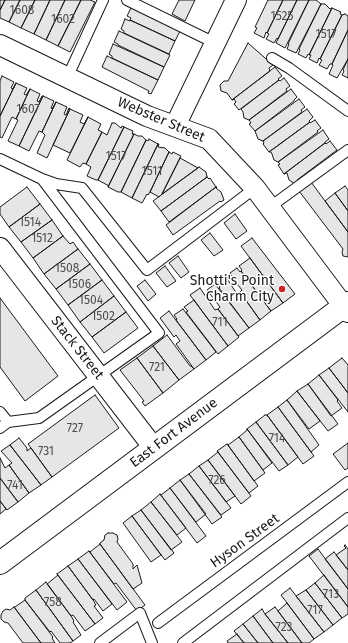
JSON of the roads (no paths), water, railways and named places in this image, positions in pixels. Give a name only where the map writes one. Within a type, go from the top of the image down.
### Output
[{"type":"street","points":[[175,126],[236,0]]},
{"type":"street","name":"Webster Street","points":[[0,45],[147,116],[209,139],[255,188],[347,307]]},
{"type":"street","name":"Stack Street","points":[[0,248],[154,448]]},
{"type":"street","name":"East Fort Avenue","points":[[0,563],[347,307]]},
{"type":"lane","points":[[67,78],[103,0]]},
{"type":"lane","points":[[127,0],[215,44]]},
{"type":"lane","points":[[272,58],[289,68],[348,111]]},
{"type":"lane","points":[[270,207],[348,150]]},
{"type":"lane","points":[[0,160],[56,184],[82,188],[147,270],[255,188]]},
{"type":"lane","points":[[0,412],[4,425],[39,418],[159,333],[42,179]]},
{"type":"lane","name":"Hyson Street","points":[[158,623],[348,483]]},
{"type":"lane","points":[[183,643],[348,518]]},
{"type":"lane","points":[[100,643],[140,613],[152,643]]},
{"type":"place","name":"Shotti's Point Charm City","points":[[282,289]]}]
